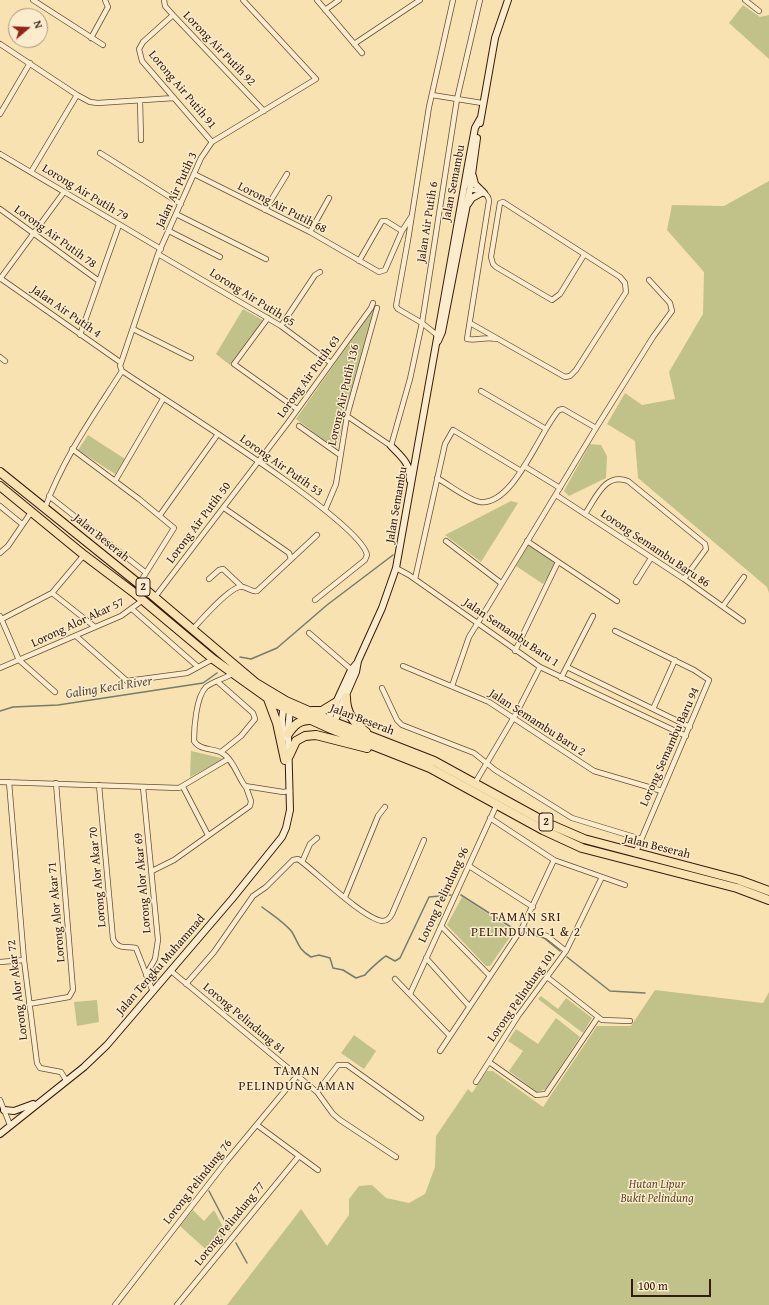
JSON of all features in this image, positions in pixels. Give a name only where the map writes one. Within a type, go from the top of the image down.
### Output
[{"type":"highway","name":"Jalan Beserah","points":[[0,472],[155,597],[256,683],[287,706],[311,720],[330,724],[370,737],[434,761],[567,832],[584,839],[635,854],[739,880],[769,891]]},
{"type":"highway","name":"Jalan Beserah","points":[[0,486],[213,659],[268,698],[287,706],[305,710],[330,724],[430,768],[543,830],[582,848],[737,888],[769,900]]},
{"type":"highway","points":[[346,697],[346,705],[350,717],[370,737]]},
{"type":"highway","points":[[268,698],[277,722],[287,758]]},
{"type":"highway","points":[[305,710],[319,711],[335,703]]},
{"type":"highway","points":[[288,734],[296,723],[304,720],[311,720]]},
{"type":"highway","points":[[287,758],[296,741],[305,736],[316,736],[365,748],[430,768]]},
{"type":"main road","name":"Jalan Semambu","points":[[436,346],[442,332],[464,211],[470,189],[482,103],[495,38],[508,0]]},
{"type":"main road","name":"Jalan Semambu","points":[[330,724],[346,697],[354,671],[382,608],[396,568],[408,508],[437,335],[475,128],[480,119]]},
{"type":"main road","points":[[464,211],[472,198],[484,192],[475,184],[472,166]]},
{"type":"main road","points":[[463,193],[470,189],[465,182]]},
{"type":"main road","points":[[391,446],[409,467],[408,508]]},
{"type":"main road","name":"Jalan Semambu","points":[[330,724],[335,703],[354,671]]},
{"type":"main road","name":"Jalan Tengku Muhammad","points":[[287,706],[287,758]]},
{"type":"main road","name":"Jalan Tengku Muhammad","points":[[0,1134],[107,1045],[171,971],[282,837],[288,820],[290,791],[287,758],[287,706]]},
{"type":"main road","points":[[4,1110],[14,1111],[40,1101]]},
{"type":"street","points":[[33,0],[103,45]]},
{"type":"street","name":"Lorong Air Putih 92","points":[[164,0],[165,6],[173,15],[264,110]]},
{"type":"street","name":"Jalan Air Putih 3","points":[[120,362],[133,329],[158,254],[194,174],[212,142],[316,79],[243,0]]},
{"type":"street","points":[[317,0],[362,53]]},
{"type":"street","points":[[325,10],[340,0]]},
{"type":"street","points":[[354,44],[420,0]]},
{"type":"street","points":[[437,335],[422,323],[398,309],[396,306],[432,95],[453,0]]},
{"type":"street","name":"Jalan Air Putih 6","points":[[391,446],[410,379],[422,323],[457,99],[480,0]]},
{"type":"street","points":[[745,0],[759,12]]},
{"type":"street","points":[[91,38],[108,7],[106,2]]},
{"type":"street","name":"Lorong Air Putih 91","points":[[173,15],[143,42],[139,49],[142,61],[212,142]]},
{"type":"street","points":[[0,44],[90,102],[98,103],[174,98]]},
{"type":"street","points":[[0,114],[30,63]]},
{"type":"street","points":[[31,172],[77,95]]},
{"type":"street","points":[[432,95],[482,103]]},
{"type":"street","points":[[140,100],[141,140]]},
{"type":"street","points":[[100,153],[181,204]]},
{"type":"street","name":"Lorong Air Putih 79","points":[[0,154],[161,249]]},
{"type":"street","name":"Lorong Air Putih 68","points":[[194,174],[310,232],[379,272],[385,270],[402,231],[412,215]]},
{"type":"street","points":[[265,210],[287,174]]},
{"type":"street","points":[[470,189],[484,192],[489,197],[489,201],[467,339],[477,340],[488,337],[498,340]]},
{"type":"street","points":[[0,278],[64,192]]},
{"type":"street","points":[[310,232],[329,198]]},
{"type":"street","points":[[470,323],[565,377],[572,375],[627,290],[625,283],[620,277],[504,202],[500,203],[491,257],[493,264],[503,271],[552,300],[560,294],[584,255]]},
{"type":"street","name":"Lorong Air Putih 78","points":[[0,209],[99,281]]},
{"type":"street","points":[[176,214],[266,259]]},
{"type":"street","points":[[359,261],[379,224],[384,221],[402,231]]},
{"type":"street","points":[[80,335],[119,225]]},
{"type":"street","points":[[169,231],[220,257]]},
{"type":"street","name":"Lorong Air Putih 65","points":[[158,254],[281,326],[331,363]]},
{"type":"street","points":[[281,326],[315,275],[320,272]]},
{"type":"street","name":"Jalan Air Putih 4","points":[[0,278],[120,362]]},
{"type":"street","points":[[452,686],[470,637],[501,583],[596,428],[653,338],[672,311],[670,303],[649,280]]},
{"type":"street","name":"Lorong Air Putih 63","points":[[258,461],[331,363],[371,308],[373,303]]},
{"type":"street","name":"Lorong Air Putih 136","points":[[325,510],[336,484],[347,416],[377,308]]},
{"type":"street","points":[[268,318],[234,364],[297,409]]},
{"type":"street","points":[[133,329],[191,358]]},
{"type":"street","points":[[0,357],[5,361]]},
{"type":"street","points":[[45,508],[49,496],[72,449],[122,371],[120,362]]},
{"type":"street","name":"Lorong Air Putih 53","points":[[122,371],[258,461],[325,510],[345,527],[366,550],[367,555],[365,560],[315,600]]},
{"type":"street","points":[[481,391],[546,429]]},
{"type":"street","points":[[115,481],[163,399]]},
{"type":"street","points":[[437,478],[474,500],[482,502],[502,493],[516,479],[557,411],[560,409],[596,428]]},
{"type":"street","points":[[347,416],[391,446]]},
{"type":"street","points":[[299,426],[340,456]]},
{"type":"street","points":[[415,579],[445,444],[453,430],[560,488]]},
{"type":"street","points":[[160,515],[218,434]]},
{"type":"street","points":[[72,449],[160,515],[174,529],[145,572],[139,584]]},
{"type":"street","name":"Lorong Air Putih 50","points":[[155,597],[224,508],[258,461]]},
{"type":"street","points":[[585,514],[609,480],[622,479],[628,481],[705,543],[706,549],[684,579]]},
{"type":"street","name":"Lorong Semambu Baru 86","points":[[556,495],[684,579],[743,621]]},
{"type":"street","points":[[49,496],[145,572]]},
{"type":"street","points":[[0,506],[22,524]]},
{"type":"street","points":[[224,508],[289,553],[291,559]]},
{"type":"street","points":[[0,553],[8,546],[32,511]]},
{"type":"street","points":[[209,579],[223,569],[241,586],[255,592],[317,535]]},
{"type":"street","points":[[446,540],[501,583]]},
{"type":"street","points":[[528,540],[617,601]]},
{"type":"street","points":[[55,692],[19,660],[0,619],[52,593],[84,555]]},
{"type":"street","points":[[636,582],[651,558]]},
{"type":"street","points":[[515,651],[558,562]]},
{"type":"street","name":"Jalan Semambu Baru 1","points":[[396,568],[415,579],[515,651],[540,667],[686,736]]},
{"type":"street","points":[[723,606],[744,577]]},
{"type":"street","points":[[192,630],[214,607],[241,586]]},
{"type":"street","points":[[52,593],[95,627]]},
{"type":"street","name":"Lorong Alor Akar 57","points":[[0,668],[121,616],[142,600]]},
{"type":"street","points":[[132,609],[197,666]]},
{"type":"street","points":[[561,678],[593,616]]},
{"type":"street","name":"Lorong Semambu Baru 94","points":[[615,631],[675,660],[709,680],[635,854]]},
{"type":"street","points":[[309,633],[354,671]]},
{"type":"street","points":[[76,636],[127,681],[187,673],[197,666],[213,659]]},
{"type":"street","points":[[653,708],[675,660]]},
{"type":"street","name":"Jalan Semambu Baru 2","points":[[403,666],[483,698],[594,771],[662,791]]},
{"type":"street","points":[[567,666],[690,727]]},
{"type":"street","points":[[475,783],[514,717],[540,667]]},
{"type":"street","points":[[152,871],[174,860],[250,806],[251,801],[246,787],[222,752],[201,747],[194,741],[200,695],[206,687],[234,673]]},
{"type":"street","points":[[218,682],[253,713],[255,719],[242,736],[222,752]]},
{"type":"street","points":[[382,688],[399,723],[474,753],[495,770],[572,818],[641,839]]},
{"type":"street","points":[[0,782],[56,783],[99,786],[182,787],[228,759]]},
{"type":"street","name":"Lorong Alor Akar 72","points":[[9,782],[24,960],[38,1066],[43,1069],[61,1072],[66,1080]]},
{"type":"street","name":"Lorong Alor Akar 71","points":[[30,1004],[69,997],[73,990],[56,783]]},
{"type":"street","name":"Lorong Alor Akar 70","points":[[99,786],[113,939],[117,946],[136,948],[141,966],[146,975]]},
{"type":"street","name":"Lorong Alor Akar 69","points":[[143,787],[158,948],[152,965],[146,975]]},
{"type":"street","points":[[182,787],[208,835]]},
{"type":"street","points":[[246,787],[283,792],[290,791]]},
{"type":"street","name":"Lorong Pelindung 96","points":[[410,994],[497,804]]},
{"type":"street","points":[[345,897],[378,816],[385,807]]},
{"type":"street","points":[[490,818],[554,860],[625,885]]},
{"type":"street","points":[[302,862],[310,844],[317,838]]},
{"type":"street","points":[[186,984],[214,952],[253,896],[266,888],[293,860],[298,859],[366,913],[382,921],[389,919],[392,914],[424,840]]},
{"type":"street","points":[[440,1050],[522,928],[554,860]]},
{"type":"street","points":[[469,866],[532,907]]},
{"type":"street","name":"Lorong Pelindung 101","points":[[476,1082],[518,1016],[566,951],[602,877]]},
{"type":"street","points":[[441,926],[489,975]]},
{"type":"street","points":[[522,928],[547,936],[566,951]]},
{"type":"street","points":[[426,958],[469,1006]]},
{"type":"street","points":[[0,962],[24,960]]},
{"type":"street","name":"Lorong Pelindung 81","points":[[171,971],[317,1092],[333,1114],[340,1120],[396,1157]]},
{"type":"street","points":[[146,975],[153,992]]},
{"type":"street","points":[[547,977],[602,1020],[630,1021]]},
{"type":"street","points":[[396,979],[450,1036]]},
{"type":"street","points":[[489,1062],[536,1095],[546,1094],[598,1017]]},
{"type":"street","points":[[317,1092],[338,1065],[347,1064],[421,1118]]},
{"type":"street","name":"Lorong Pelindung 76","points":[[116,1303],[257,1125],[298,1076]]},
{"type":"street","points":[[0,1100],[10,1125]]},
{"type":"street","points":[[257,1125],[318,1170]]},
{"type":"street","name":"Lorong Pelindung 77","points":[[177,1305],[299,1156]]},
{"type":"green space","points":[[743,5],[760,17],[769,15],[769,59],[729,23]]},
{"type":"green space","points":[[769,181],[769,593],[767,587],[638,478],[635,441],[607,424],[625,393],[642,405],[675,399],[669,372],[703,314],[704,272],[667,230],[672,205],[724,206]]},
{"type":"green space","points":[[376,305],[336,449],[296,419]]},
{"type":"green space","points":[[243,309],[264,321],[230,365],[216,354]]},
{"type":"green space","points":[[88,435],[125,459],[115,474],[78,450]]},
{"type":"green space","points":[[590,444],[601,445],[607,456],[606,478],[569,496],[564,491]]},
{"type":"green space","points":[[511,501],[518,503],[481,562],[445,535]]},
{"type":"green space","points":[[529,544],[557,562],[543,584],[516,566]]},
{"type":"green space","points":[[191,751],[221,758],[224,759],[190,777]]},
{"type":"green space","points":[[462,897],[514,931],[490,966],[486,966],[447,925]]},
{"type":"green space","name":"Hutan Lipur Bukit Pelindung","points":[[655,990],[763,1003],[769,992],[769,1305],[227,1305],[301,1209],[327,1246],[349,1215],[349,1199],[359,1186],[372,1185],[386,1198],[409,1203],[425,1194],[435,1167],[436,1136],[468,1089],[472,1093],[487,1071],[493,1071],[543,1107],[597,1026],[631,1026]]},
{"type":"green space","points":[[541,996],[558,1009],[566,998],[592,1018],[583,1033],[538,999]]},
{"type":"green space","points":[[97,1000],[99,1022],[77,1026],[74,1002]]},
{"type":"green space","points":[[556,1018],[580,1037],[546,1089],[537,1092],[509,1071],[523,1051],[508,1041],[516,1029],[538,1044]]},
{"type":"green space","points":[[354,1035],[376,1051],[364,1069],[341,1053]]},
{"type":"green space","points":[[193,1210],[204,1221],[214,1210],[227,1234],[211,1254],[180,1226]]},
{"type":"waterway","name":"Galing Kecil River","points":[[240,657],[251,659],[277,648],[327,605],[393,555]]},
{"type":"waterway","name":"Galing Kecil River","points":[[0,711],[13,707],[58,705],[203,683],[217,673]]},
{"type":"waterway","points":[[262,907],[282,922],[292,932],[301,949],[307,954],[311,957],[319,955],[330,958],[333,968],[343,970],[356,978],[365,975],[386,956],[395,961],[400,958],[429,897],[451,895]]},
{"type":"waterway","points":[[461,895],[514,929]]},
{"type":"waterway","points":[[524,932],[544,938],[560,951]]},
{"type":"waterway","points":[[567,957],[610,991],[645,993]]},
{"type":"waterway","points":[[209,1191],[230,1231]]},
{"type":"waterway","points":[[236,1243],[247,1263]]},
{"type":"district","name":"TAMAN SRI PELINDUNG 1 & 2","points":[[526,926]]},
{"type":"district","name":"TAMAN PELINDUNG AMAN","points":[[297,1080]]}]
